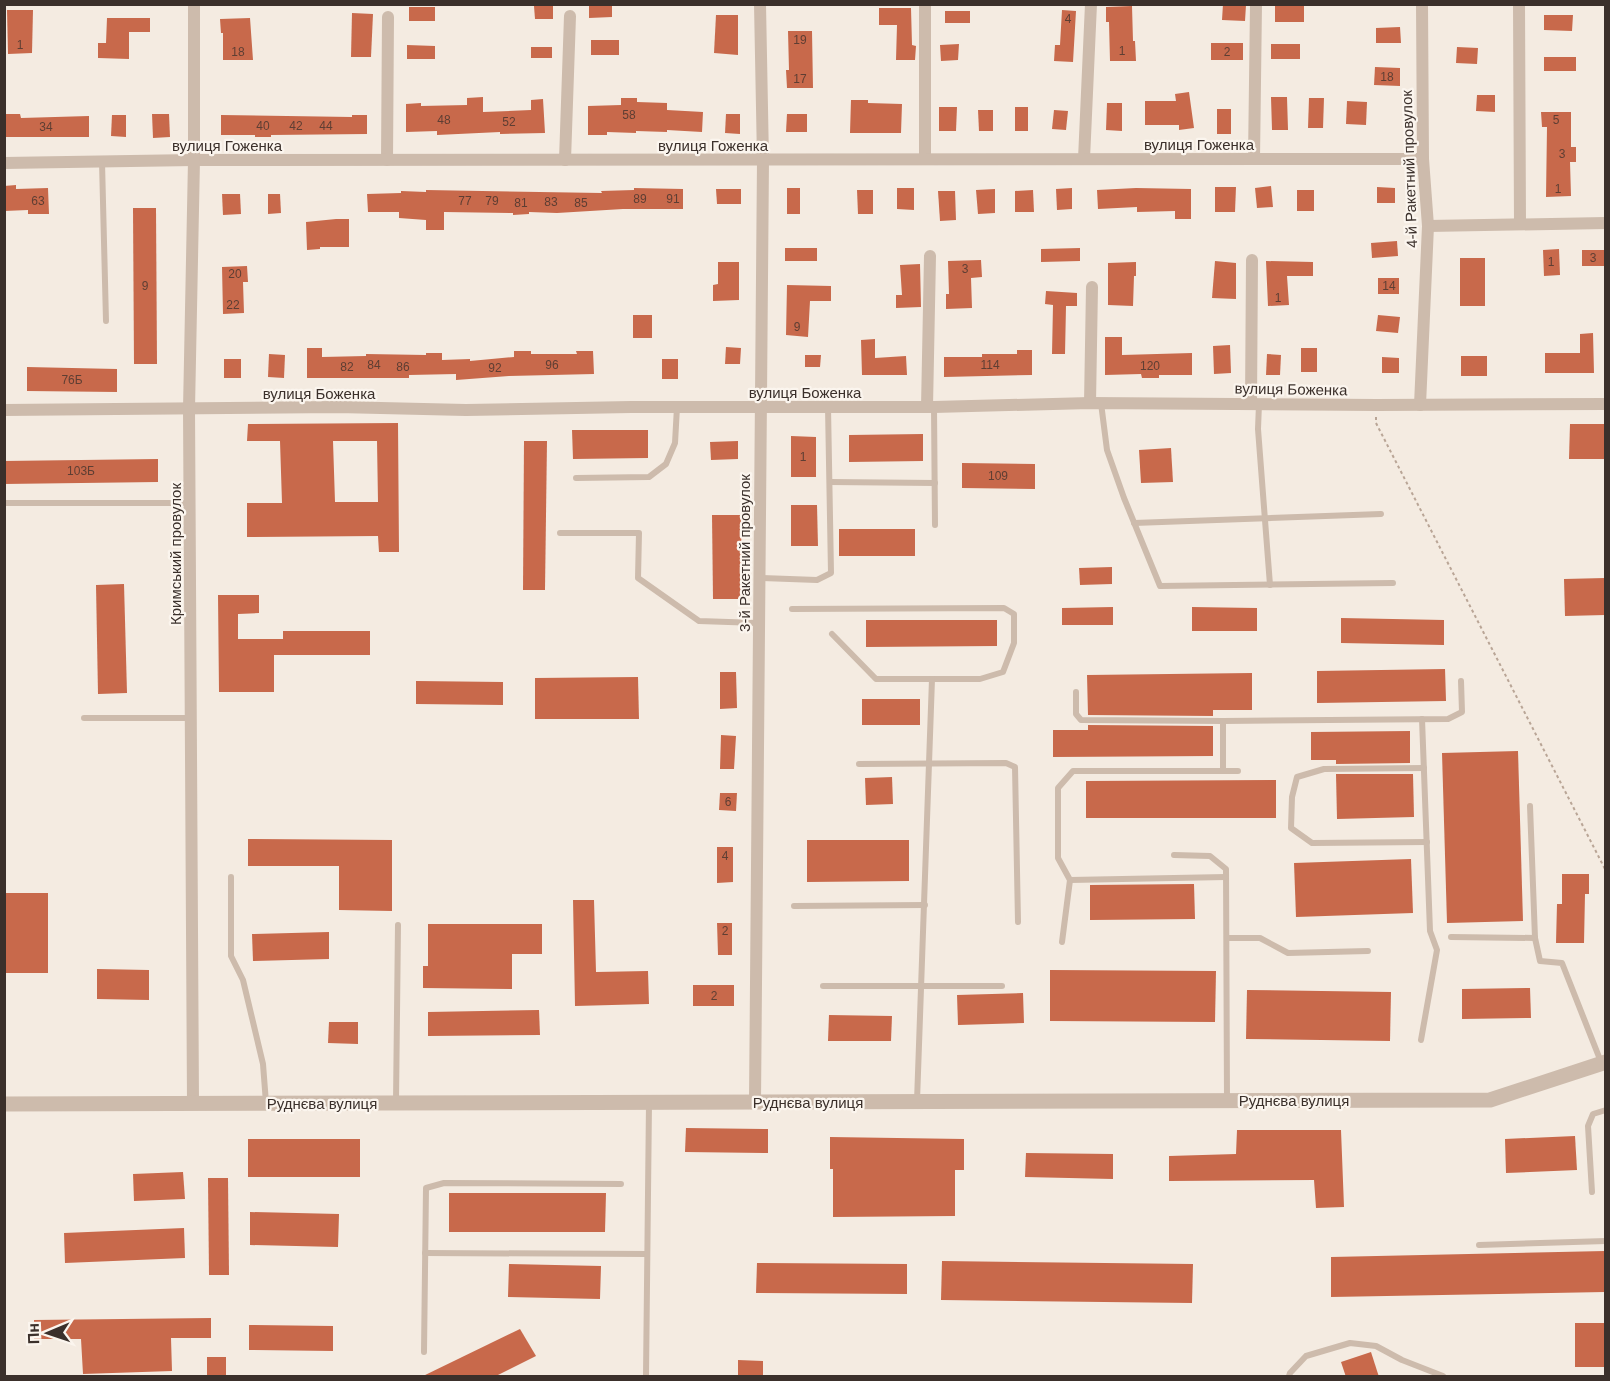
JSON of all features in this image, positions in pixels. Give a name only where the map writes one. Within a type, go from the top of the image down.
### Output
[{"type":"street","name":"Кримський провулок","points":[[193,1103],[189,409],[194,160],[194,4]]},
{"type":"street","name":"3-й Ракетний провулок","points":[[755,1102],[763,160],[760,4]]},
{"type":"street","points":[[925,159],[926,4]]},
{"type":"street","points":[[1084,159],[1091,4]]},
{"type":"street","points":[[1254,159],[1256,4]]},
{"type":"street","name":"4-й Ракетний провулок","points":[[1420,405],[1428,226],[1422,159],[1422,4]]},
{"type":"street","points":[[1519,4],[1520,224]]},
{"type":"street","points":[[565,160],[570,16]]},
{"type":"street","points":[[387,160],[388,17]]},
{"type":"street","name":"вулиця Гоженка","points":[[4,163],[194,160],[1422,159]]},
{"type":"street","points":[[1428,226],[1605,223]]},
{"type":"street","points":[[930,256],[931,407]]},
{"type":"street","points":[[1252,260],[1255,403]]},
{"type":"street","points":[[1092,287],[1095,403]]},
{"type":"street","name":"вулиця Боженка","points":[[4,410],[339,406],[466,410],[677,406],[931,407],[1095,403],[1605,404]]},
{"type":"street","name":"Руднєва вулиця","points":[[4,1104],[1490,1100],[1604,1062]]},
{"type":"lane","points":[[102,162],[105,321]]},
{"type":"lane","points":[[1095,403],[1107,450],[1160,586],[1393,583]]},
{"type":"lane","points":[[1255,403],[1270,585]]},
{"type":"lane","points":[[576,478],[649,477],[666,464],[675,443],[677,406]]},
{"type":"lane","points":[[759,578],[817,580],[831,573],[828,406]]},
{"type":"lane","points":[[931,407],[935,525]]},
{"type":"lane","points":[[830,482],[935,483]]},
{"type":"lane","points":[[4,503],[190,503]]},
{"type":"lane","points":[[1134,523],[1382,514]]},
{"type":"lane","points":[[560,533],[639,533],[638,578],[699,621],[758,623]]},
{"type":"lane","points":[[792,609],[1004,608],[1014,614],[1014,643],[1003,672],[980,679],[876,679],[832,634]]},
{"type":"lane","points":[[917,1101],[932,679]]},
{"type":"lane","points":[[1076,692],[1076,714],[1081,720],[1448,719],[1462,712],[1461,681]]},
{"type":"lane","points":[[84,718],[191,718]]},
{"type":"lane","points":[[1421,1040],[1437,950],[1430,931],[1422,719]]},
{"type":"lane","points":[[1222,721],[1222,771]]},
{"type":"lane","points":[[859,764],[1006,763],[1015,767],[1018,922]]},
{"type":"lane","points":[[1424,768],[1324,769],[1297,777],[1292,797],[1291,828],[1311,843],[1427,842]]},
{"type":"lane","points":[[1062,942],[1070,879],[1058,858],[1058,788],[1073,771],[1238,771]]},
{"type":"lane","points":[[1530,806],[1535,938],[1540,961],[1562,963],[1604,1062]]},
{"type":"lane","points":[[1174,855],[1210,856],[1226,869],[1227,1100]]},
{"type":"lane","points":[[231,877],[231,956],[243,980],[263,1064],[267,1103]]},
{"type":"lane","points":[[1070,879],[1226,877]]},
{"type":"lane","points":[[794,906],[925,905]]},
{"type":"lane","points":[[396,1103],[398,925]]},
{"type":"lane","points":[[1451,937],[1535,938]]},
{"type":"lane","points":[[1227,938],[1260,938],[1288,952],[1368,951]]},
{"type":"lane","points":[[823,986],[1002,987]]},
{"type":"lane","points":[[646,1377],[649,1102]]},
{"type":"lane","points":[[1592,1192],[1588,1126],[1593,1114],[1605,1110]]},
{"type":"lane","points":[[424,1352],[426,1188],[444,1183],[621,1184]]},
{"type":"lane","points":[[1479,1245],[1605,1241]]},
{"type":"lane","points":[[425,1253],[647,1254]]},
{"type":"lane","points":[[1290,1377],[1290,1373],[1306,1356],[1350,1343],[1376,1346],[1443,1377]]},
{"type":"path","points":[[1377,405],[1376,423],[1605,871]]},
{"type":"building","points":[[612,4],[612,17],[589,18],[589,5]]},
{"type":"building","points":[[1223,4],[1246,5],[1245,21],[1222,20]]},
{"type":"building","points":[[1275,4],[1304,4],[1304,22],[1275,22]]},
{"type":"building","points":[[553,5],[553,19],[535,19],[534,6]]},
{"type":"building","points":[[1132,6],[1136,61],[1110,61],[1109,22],[1106,22],[1106,7]]},
{"type":"building","points":[[409,7],[435,7],[435,21],[409,21]]},
{"type":"building","points":[[879,8],[911,8],[912,45],[916,46],[915,60],[896,60],[897,25],[879,25]]},
{"type":"building","points":[[7,10],[33,10],[32,53],[8,54]]},
{"type":"building","points":[[1062,10],[1076,11],[1073,62],[1054,61],[1055,45],[1060,45]]},
{"type":"building","points":[[945,11],[970,11],[970,23],[945,23]]},
{"type":"building","points":[[352,13],[373,14],[371,57],[351,57]]},
{"type":"building","points":[[716,15],[738,15],[738,55],[714,53]]},
{"type":"building","points":[[1544,15],[1573,15],[1572,31],[1544,30]]},
{"type":"building","points":[[107,18],[150,18],[150,32],[129,32],[129,59],[98,58],[98,43],[106,43]]},
{"type":"building","points":[[250,18],[253,60],[223,60],[223,33],[221,33],[220,19]]},
{"type":"building","points":[[1400,27],[1401,43],[1376,43],[1376,28]]},
{"type":"building","points":[[788,31],[812,31],[813,88],[787,88]]},
{"type":"building","points":[[591,40],[619,40],[619,55],[591,55]]},
{"type":"building","points":[[1211,43],[1243,43],[1243,60],[1211,60]]},
{"type":"building","points":[[959,44],[958,60],[941,61],[940,45]]},
{"type":"building","points":[[1271,44],[1300,44],[1300,59],[1271,59]]},
{"type":"building","points":[[407,45],[435,46],[435,59],[407,59]]},
{"type":"building","points":[[531,47],[552,47],[552,58],[531,58]]},
{"type":"building","points":[[1457,47],[1478,48],[1477,64],[1456,63]]},
{"type":"building","points":[[1544,57],[1576,57],[1576,71],[1544,71]]},
{"type":"building","points":[[1375,67],[1400,68],[1400,86],[1374,85]]},
{"type":"building","points":[[1189,92],[1194,128],[1179,130],[1179,125],[1145,125],[1145,101],[1176,101],[1175,94]]},
{"type":"building","points":[[1477,95],[1495,95],[1495,112],[1476,111]]},
{"type":"building","points":[[483,97],[483,112],[531,110],[531,100],[543,99],[545,133],[500,134],[500,132],[437,135],[437,131],[406,132],[406,104],[467,105],[467,98]]},
{"type":"building","points":[[1271,97],[1287,97],[1288,130],[1272,130]]},
{"type":"building","points":[[621,98],[637,98],[637,102],[667,103],[667,110],[703,112],[702,132],[667,130],[667,132],[607,132],[607,135],[588,135],[588,106],[621,105]]},
{"type":"building","points":[[1309,98],[1324,98],[1323,128],[1308,128]]},
{"type":"building","points":[[851,100],[902,104],[901,133],[850,133]]},
{"type":"building","points":[[1347,101],[1367,102],[1366,125],[1346,124]]},
{"type":"building","points":[[1107,103],[1122,103],[1122,131],[1106,130]]},
{"type":"building","points":[[939,107],[957,107],[956,131],[939,131]]},
{"type":"building","points":[[1015,107],[1028,107],[1028,131],[1015,131]]},
{"type":"building","points":[[1217,109],[1231,109],[1231,134],[1217,134]]},
{"type":"building","points":[[978,110],[993,110],[993,131],[979,131]]},
{"type":"building","points":[[1054,110],[1068,111],[1066,130],[1052,129]]},
{"type":"building","points":[[1541,112],[1571,112],[1571,147],[1576,147],[1576,162],[1570,162],[1571,196],[1546,197],[1547,127],[1542,127]]},
{"type":"building","points":[[4,114],[20,114],[21,118],[89,116],[89,137],[4,137]]},
{"type":"building","points":[[152,114],[169,114],[170,137],[153,138]]},
{"type":"building","points":[[726,114],[740,114],[740,134],[725,133]]},
{"type":"building","points":[[787,114],[807,114],[807,132],[786,132]]},
{"type":"building","points":[[112,115],[126,115],[126,137],[111,136]]},
{"type":"building","points":[[221,115],[352,117],[352,115],[367,115],[367,134],[271,135],[271,137],[221,135]]},
{"type":"building","points":[[16,185],[16,189],[48,188],[49,214],[28,214],[28,210],[4,211],[4,186]]},
{"type":"building","points":[[1271,186],[1273,207],[1257,208],[1255,188]]},
{"type":"building","points":[[1215,187],[1236,187],[1235,212],[1215,212]]},
{"type":"building","points":[[1377,187],[1395,188],[1395,203],[1377,203]]},
{"type":"building","points":[[634,188],[683,189],[683,209],[529,212],[529,214],[513,215],[513,213],[444,212],[444,230],[426,230],[426,220],[399,218],[399,212],[368,212],[367,194],[401,193],[401,191],[426,192],[426,190],[602,193],[601,191],[634,190]]},
{"type":"building","points":[[787,188],[800,188],[800,214],[787,214]]},
{"type":"building","points":[[897,188],[914,188],[914,210],[897,209]]},
{"type":"building","points":[[1072,188],[1072,209],[1057,210],[1056,189]]},
{"type":"building","points":[[716,189],[741,189],[741,204],[717,204]]},
{"type":"building","points":[[995,189],[995,213],[978,214],[976,190]]},
{"type":"building","points":[[1191,189],[1191,219],[1175,219],[1175,211],[1137,212],[1137,207],[1098,209],[1097,190]]},
{"type":"building","points":[[857,190],[873,190],[873,214],[858,214]]},
{"type":"building","points":[[1033,190],[1034,212],[1015,212],[1015,191]]},
{"type":"building","points":[[1297,190],[1314,190],[1314,211],[1297,211]]},
{"type":"building","points":[[938,191],[955,191],[956,220],[940,221]]},
{"type":"building","points":[[222,194],[240,194],[241,214],[223,215]]},
{"type":"building","points":[[268,194],[280,194],[281,213],[268,214]]},
{"type":"building","points":[[133,208],[156,208],[157,364],[134,364]]},
{"type":"building","points":[[349,219],[349,247],[320,247],[320,249],[307,250],[306,222]]},
{"type":"building","points":[[1397,241],[1398,256],[1372,258],[1371,243]]},
{"type":"building","points":[[785,248],[817,248],[817,261],[785,261]]},
{"type":"building","points":[[1080,248],[1080,261],[1041,262],[1041,249]]},
{"type":"building","points":[[1559,249],[1560,275],[1544,276],[1543,250]]},
{"type":"building","points":[[1582,250],[1604,250],[1604,266],[1582,266]]},
{"type":"building","points":[[1460,258],[1485,258],[1485,306],[1460,306]]},
{"type":"building","points":[[981,260],[982,277],[971,278],[972,308],[946,309],[946,294],[949,294],[948,261]]},
{"type":"building","points":[[1215,261],[1236,263],[1236,299],[1212,298]]},
{"type":"building","points":[[1266,261],[1313,262],[1313,276],[1287,276],[1289,305],[1268,306]]},
{"type":"building","points":[[718,262],[739,262],[739,300],[713,301],[713,285],[718,284]]},
{"type":"building","points":[[1136,262],[1133,306],[1108,305],[1108,263]]},
{"type":"building","points":[[920,264],[921,307],[896,308],[896,295],[902,295],[900,265]]},
{"type":"building","points":[[247,266],[248,282],[243,282],[244,313],[223,314],[222,267]]},
{"type":"building","points":[[1378,278],[1399,278],[1399,294],[1378,294]]},
{"type":"building","points":[[787,285],[831,286],[831,301],[810,301],[808,337],[786,335]]},
{"type":"building","points":[[1046,291],[1077,293],[1077,306],[1066,306],[1065,354],[1052,354],[1053,305],[1045,304]]},
{"type":"building","points":[[633,315],[652,315],[652,338],[633,338]]},
{"type":"building","points":[[1378,315],[1400,317],[1398,333],[1376,331]]},
{"type":"building","points":[[1593,333],[1594,373],[1545,373],[1545,353],[1580,353],[1580,334]]},
{"type":"building","points":[[1105,337],[1122,337],[1122,355],[1192,353],[1192,375],[1159,375],[1159,378],[1142,378],[1141,374],[1105,375]]},
{"type":"building","points":[[875,339],[875,358],[906,356],[907,375],[862,375],[861,340]]},
{"type":"building","points":[[1230,345],[1231,373],[1214,374],[1213,346]]},
{"type":"building","points":[[726,347],[741,348],[740,364],[725,364]]},
{"type":"building","points":[[307,348],[322,348],[322,357],[442,353],[442,360],[470,359],[470,361],[514,357],[514,351],[531,351],[531,354],[577,354],[576,351],[593,351],[594,374],[456,380],[456,374],[409,375],[409,378],[307,378]]},
{"type":"building","points":[[1301,348],[1317,348],[1317,372],[1301,372]]},
{"type":"building","points":[[1017,350],[1032,350],[1032,375],[944,377],[944,357],[1017,354]]},
{"type":"building","points":[[269,354],[285,355],[284,378],[268,377]]},
{"type":"building","points":[[1267,354],[1281,355],[1280,375],[1266,375]]},
{"type":"building","points":[[805,355],[821,355],[820,367],[805,367]]},
{"type":"building","points":[[1461,356],[1487,356],[1487,376],[1461,376]]},
{"type":"building","points":[[1382,357],[1399,358],[1399,373],[1382,373]]},
{"type":"building","points":[[224,359],[241,359],[241,378],[224,378]]},
{"type":"building","points":[[662,359],[678,359],[678,379],[662,379]]},
{"type":"building","points":[[27,367],[117,369],[117,392],[27,391]]},
{"type":"building","points":[[398,423],[399,552],[379,552],[378,536],[247,537],[247,503],[282,503],[280,441],[247,441],[248,424]],"holes":[[[333,441],[377,441],[378,502],[335,502]]]},
{"type":"building","points":[[1570,424],[1605,424],[1605,459],[1569,459]]},
{"type":"building","points":[[572,430],[648,430],[648,458],[573,459]]},
{"type":"building","points":[[923,434],[923,461],[849,462],[849,435]]},
{"type":"building","points":[[791,436],[816,437],[816,477],[791,477]]},
{"type":"building","points":[[524,441],[547,441],[545,590],[523,590]]},
{"type":"building","points":[[738,441],[738,459],[711,460],[710,442]]},
{"type":"building","points":[[1171,448],[1173,482],[1141,483],[1139,450]]},
{"type":"building","points":[[158,459],[158,482],[4,484],[4,461]]},
{"type":"building","points":[[962,463],[1035,464],[1035,489],[962,488]]},
{"type":"building","points":[[791,505],[817,505],[818,546],[791,546]]},
{"type":"building","points":[[712,515],[741,515],[742,599],[713,599]]},
{"type":"building","points":[[839,529],[915,529],[915,556],[839,556]]},
{"type":"building","points":[[1112,567],[1112,584],[1080,585],[1079,568]]},
{"type":"building","points":[[1605,578],[1605,615],[1565,616],[1564,579]]},
{"type":"building","points":[[124,584],[127,693],[98,694],[96,585]]},
{"type":"building","points":[[218,595],[259,595],[259,613],[238,614],[238,639],[283,639],[283,631],[370,631],[370,655],[274,655],[274,692],[219,692]]},
{"type":"building","points":[[1113,607],[1113,625],[1062,625],[1062,608]]},
{"type":"building","points":[[1192,607],[1257,608],[1257,631],[1192,631]]},
{"type":"building","points":[[1341,618],[1444,620],[1444,645],[1341,643]]},
{"type":"building","points":[[866,620],[997,620],[997,646],[866,647]]},
{"type":"building","points":[[1445,669],[1446,701],[1317,703],[1317,671]]},
{"type":"building","points":[[720,672],[736,672],[737,708],[720,709]]},
{"type":"building","points":[[1252,673],[1252,710],[1213,710],[1213,716],[1088,715],[1087,675]]},
{"type":"building","points":[[638,677],[639,719],[535,719],[535,678]]},
{"type":"building","points":[[416,681],[503,682],[503,705],[416,704]]},
{"type":"building","points":[[862,699],[920,699],[920,725],[862,725]]},
{"type":"building","points":[[1088,725],[1213,726],[1213,756],[1053,757],[1053,730],[1088,730]]},
{"type":"building","points":[[1410,731],[1410,763],[1336,764],[1336,760],[1311,760],[1311,732]]},
{"type":"building","points":[[721,735],[736,736],[734,769],[720,769]]},
{"type":"building","points":[[1518,751],[1523,921],[1447,923],[1442,753]]},
{"type":"building","points":[[1336,774],[1413,774],[1414,817],[1337,819]]},
{"type":"building","points":[[892,777],[893,804],[866,805],[865,778]]},
{"type":"building","points":[[1276,780],[1276,818],[1086,818],[1086,781]]},
{"type":"building","points":[[720,793],[737,793],[736,811],[719,810]]},
{"type":"building","points":[[248,839],[392,840],[392,911],[339,910],[339,866],[248,866]]},
{"type":"building","points":[[807,840],[909,840],[909,881],[807,882]]},
{"type":"building","points":[[717,847],[733,847],[733,882],[717,883]]},
{"type":"building","points":[[1411,859],[1413,913],[1296,917],[1294,863]]},
{"type":"building","points":[[1562,874],[1589,874],[1589,894],[1585,894],[1584,943],[1556,943],[1557,904],[1562,904]]},
{"type":"building","points":[[1194,884],[1195,919],[1090,920],[1090,885]]},
{"type":"building","points":[[4,893],[48,893],[48,973],[4,973]]},
{"type":"building","points":[[573,900],[594,900],[596,972],[648,971],[649,1004],[575,1006]]},
{"type":"building","points":[[717,923],[732,923],[732,955],[718,955]]},
{"type":"building","points":[[428,924],[542,924],[542,954],[512,954],[512,989],[423,988],[423,966],[428,966]]},
{"type":"building","points":[[329,932],[329,959],[253,961],[252,934]]},
{"type":"building","points":[[97,969],[149,970],[149,1000],[97,999]]},
{"type":"building","points":[[1050,970],[1216,971],[1215,1022],[1050,1021]]},
{"type":"building","points":[[693,985],[734,985],[734,1006],[693,1006]]},
{"type":"building","points":[[1530,988],[1531,1018],[1462,1019],[1462,989]]},
{"type":"building","points":[[1247,990],[1391,992],[1390,1041],[1246,1039]]},
{"type":"building","points":[[1023,993],[1024,1023],[958,1025],[957,995]]},
{"type":"building","points":[[539,1010],[540,1035],[428,1036],[428,1012]]},
{"type":"building","points":[[829,1015],[892,1016],[891,1041],[828,1041]]},
{"type":"building","points":[[329,1022],[358,1022],[358,1044],[328,1043]]},
{"type":"building","points":[[686,1128],[768,1129],[768,1153],[685,1152]]},
{"type":"building","points":[[1237,1130],[1341,1130],[1344,1207],[1316,1208],[1314,1180],[1169,1181],[1169,1156],[1236,1154]]},
{"type":"building","points":[[1575,1136],[1577,1170],[1506,1173],[1505,1139]]},
{"type":"building","points":[[830,1137],[964,1139],[964,1170],[955,1170],[955,1216],[833,1217]]},
{"type":"building","points":[[248,1139],[360,1139],[360,1177],[248,1177]]},
{"type":"building","points":[[1026,1153],[1113,1154],[1113,1179],[1025,1177]]},
{"type":"building","points":[[183,1172],[185,1199],[134,1201],[133,1174]]},
{"type":"building","points":[[208,1178],[228,1178],[229,1275],[209,1275]]},
{"type":"building","points":[[449,1193],[606,1193],[605,1232],[449,1232]]},
{"type":"building","points":[[250,1212],[339,1214],[338,1247],[250,1245]]},
{"type":"building","points":[[184,1228],[185,1258],[65,1263],[64,1233]]},
{"type":"building","points":[[1605,1251],[1605,1292],[1331,1297],[1331,1257]]},
{"type":"building","points":[[942,1261],[1193,1264],[1192,1303],[941,1300]]},
{"type":"building","points":[[757,1263],[907,1264],[907,1294],[756,1293]]},
{"type":"building","points":[[509,1264],[601,1266],[600,1299],[508,1297]]},
{"type":"building","points":[[211,1318],[211,1338],[171,1338],[172,1371],[83,1374],[81,1339],[34,1339],[34,1320]]},
{"type":"building","points":[[1575,1323],[1605,1323],[1605,1367],[1575,1367]]},
{"type":"building","points":[[249,1325],[333,1326],[333,1351],[249,1350]]},
{"type":"building","points":[[520,1329],[536,1356],[494,1377],[421,1377]]},
{"type":"building","points":[[1371,1352],[1379,1377],[1346,1377],[1341,1362]]},
{"type":"building","points":[[207,1357],[226,1357],[226,1377],[207,1377]]},
{"type":"building","points":[[738,1360],[763,1361],[763,1377],[738,1377]]}]
